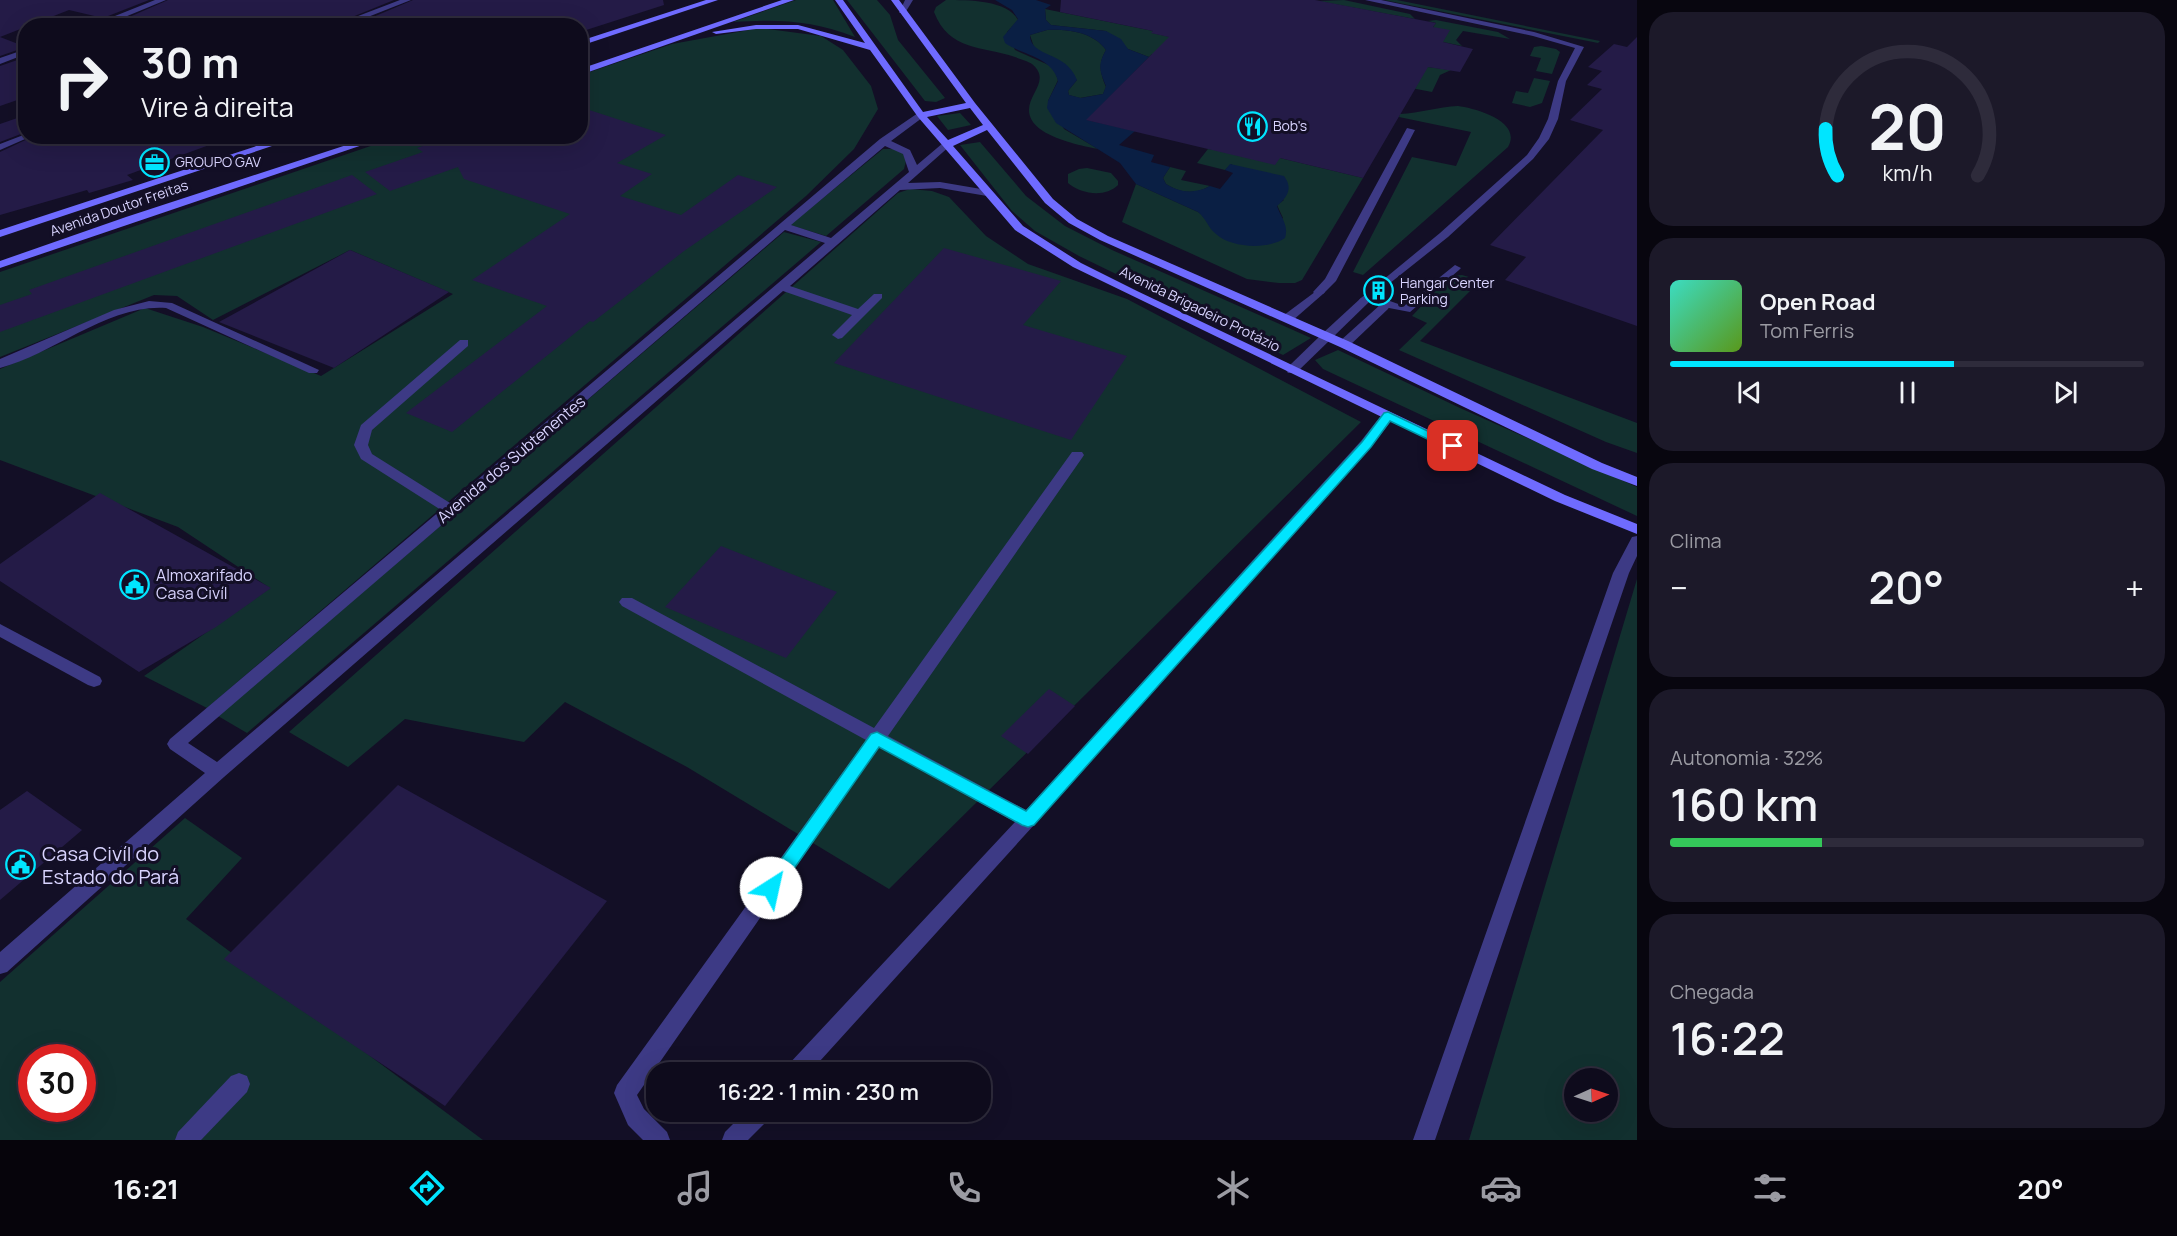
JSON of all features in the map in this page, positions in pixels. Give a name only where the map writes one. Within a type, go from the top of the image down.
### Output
[{"type":"main road","points":[[588,41],[714,0]]},
{"type":"main road","points":[[588,69],[790,0]]},
{"type":"main road","name":"Avenida Brigadeiro Protázio","points":[[839,0],[921,115],[1019,228],[1077,265],[1292,370],[1560,498],[1637,529]]},
{"type":"main road","name":"Avenida Brigadeiro Protázio","points":[[895,0],[972,105],[1048,201],[1073,221],[1104,238],[1288,318],[1597,466],[1637,482]]},
{"type":"main road","points":[[669,41],[756,27],[779,26],[819,31],[874,48]]},
{"type":"main road","points":[[921,115],[972,105]]},
{"type":"main road","points":[[946,145],[988,126]]},
{"type":"main road","name":"Avenida Doutor Freitas","points":[[0,234],[273,144]]},
{"type":"main road","name":"Avenida Doutor Freitas","points":[[0,265],[130,219],[360,144]]},
{"type":"main road","points":[[109,198],[106,212],[111,217],[130,219]]},
{"type":"street","points":[[115,18],[162,0]]},
{"type":"street","points":[[358,18],[406,0]]},
{"type":"street","points":[[902,11],[909,0]]},
{"type":"street","points":[[1292,370],[1365,300],[1444,235],[1530,157],[1544,139],[1553,119],[1562,81],[1580,47],[1534,34],[1369,0]]},
{"type":"street","points":[[0,61],[18,54]]},
{"type":"street","name":"Avenida dos Subtenentes","points":[[218,772],[176,744],[783,226],[860,164],[883,141],[921,115]]},
{"type":"street","points":[[1288,318],[1330,280],[1410,130]]},
{"type":"street","points":[[0,147],[18,140]]},
{"type":"street","points":[[883,141],[907,152],[914,172]]},
{"type":"street","points":[[0,965],[218,772],[946,145]]},
{"type":"street","points":[[897,187],[940,185],[987,193]]},
{"type":"street","points":[[783,226],[833,243]]},
{"type":"street","points":[[1344,344],[1387,304],[1406,310],[1455,268]]},
{"type":"street","points":[[782,287],[860,314]]},
{"type":"street","points":[[838,335],[879,296]]},
{"type":"street","points":[[0,364],[118,312],[135,306],[158,303],[168,305],[313,370]]},
{"type":"street","points":[[451,510],[366,456],[361,445],[366,428],[464,343]]},
{"type":"street","points":[[805,1062],[1028,820],[1366,444],[1388,416]]},
{"type":"street","points":[[659,1140],[636,1117],[625,1093],[1077,455]]},
{"type":"street","points":[[1424,1140],[1621,573],[1637,541]]},
{"type":"street","points":[[627,602],[1028,820]]},
{"type":"street","points":[[0,630],[94,681]]},
{"type":"street","points":[[186,1140],[239,1084]]},
{"type":"street","points":[[733,1140],[750,1122]]},
{"type":"green space","points":[[796,0],[833,0],[855,37],[824,27],[795,22],[733,22]]},
{"type":"green space","points":[[847,0],[877,0],[890,15],[898,40],[945,98],[936,102],[925,101]]},
{"type":"green space","points":[[946,0],[986,2],[1006,8],[1013,13],[1018,20],[1007,32],[1015,50],[1053,67],[1058,80],[1048,101],[1064,129],[1098,149],[1056,138],[1037,126],[1031,119],[1029,110],[1038,87],[1040,76],[1037,70],[1026,61],[968,45],[948,34],[940,25],[934,12],[936,7]]},
{"type":"green space","points":[[1344,0],[1410,14],[1415,19],[1318,1]]},
{"type":"green space","points":[[1384,0],[1397,0],[1600,41],[1598,43]]},
{"type":"green space","points":[[1045,9],[1153,31],[1152,33],[1183,40],[1166,57],[1152,54],[1149,57],[1128,49],[1106,31],[1051,25],[1046,20]]},
{"type":"green space","points":[[1436,20],[1498,32],[1510,39],[1463,31],[1456,40],[1462,46],[1443,42],[1433,27],[1436,23],[1428,21]]},
{"type":"green space","points":[[760,28],[821,36],[843,50],[871,86],[878,109],[854,149],[806,196],[207,708],[144,676],[270,588],[178,527],[0,460],[0,369],[145,308],[203,327],[321,376],[453,294],[350,250],[213,320],[177,296],[154,295],[0,357],[0,272],[376,144],[588,144],[588,73],[672,44]]},
{"type":"green space","points":[[1047,30],[1080,33],[1101,44],[1106,50],[1101,64],[1106,87],[1103,94],[1080,98],[1069,95],[1068,91],[1077,80],[1034,47],[1030,35]]},
{"type":"green space","points":[[1541,46],[1560,52],[1552,74],[1536,71],[1541,58],[1530,56],[1534,47]]},
{"type":"green space","points":[[1428,67],[1451,70],[1440,75],[1432,92],[1385,83]]},
{"type":"green space","points":[[1534,78],[1550,81],[1542,103],[1530,107],[1512,103],[1516,91],[1528,93]]},
{"type":"green space","points":[[1458,106],[1485,113],[1503,123],[1509,130],[1511,138],[1508,147],[1363,275],[1353,272],[1412,157],[1456,166],[1471,132],[1399,117],[1400,114]]},
{"type":"green space","points":[[960,113],[971,125],[948,130],[937,116]]},
{"type":"green space","points":[[980,142],[1026,196],[1065,226],[1112,250],[1311,338],[1283,355],[1079,256],[1035,231],[1012,211],[960,145]]},
{"type":"green space","points":[[883,149],[894,149],[903,153],[906,161],[904,169],[826,236],[790,225]]},
{"type":"green space","points":[[1208,149],[1280,158],[1363,178],[1302,280],[1295,283],[1279,283],[1247,279],[1122,222],[1136,184],[1198,212],[1219,235],[1239,243],[1250,245],[1283,218],[1277,205],[1284,200],[1231,164],[1225,170],[1197,163]]},
{"type":"green space","points":[[1170,167],[1186,171],[1181,180],[1210,186],[1193,192],[1171,187],[1163,178]]},
{"type":"green space","points":[[1087,168],[1111,173],[1118,181],[1118,185],[1107,192],[1093,193],[1079,190],[1068,183],[1068,174]]},
{"type":"green space","points":[[910,189],[932,191],[949,197],[986,236],[1028,264],[1127,299],[1361,422],[889,889],[687,767],[565,702],[524,742],[405,719],[348,767],[289,732],[898,193]]},
{"type":"green space","points":[[784,232],[821,242],[247,733],[218,716]]},
{"type":"green space","points":[[1450,276],[1469,277],[1475,286],[1420,341],[1637,423],[1637,453],[1606,442],[1399,350],[1427,323],[1412,316]]},
{"type":"green space","points":[[1338,350],[1460,408],[1637,487],[1637,516],[1323,369],[1315,360]]},
{"type":"green space","points":[[1637,579],[1637,1140],[1469,1140]]},
{"type":"green space","points":[[185,818],[242,858],[186,919],[483,1140],[0,1140],[0,982]]},
{"type":"water","points":[[995,0],[1036,0],[1051,5],[1045,9],[1046,20],[1051,25],[1106,31],[1121,39],[1128,49],[1149,57],[1087,120],[1135,131],[1119,145],[1154,155],[1151,162],[1170,167],[1163,178],[1166,184],[1177,189],[1193,191],[1210,186],[1220,189],[1233,173],[1225,170],[1230,164],[1284,176],[1289,188],[1284,199],[1277,206],[1285,225],[1285,238],[1260,246],[1240,245],[1223,239],[1213,232],[1198,212],[1136,184],[1120,163],[1056,123],[1047,108],[1058,81],[1055,73],[1043,62],[1005,43],[1003,37],[1018,19],[1012,10]],"holes":[[[1055,30],[1087,35],[1106,50],[1100,64],[1106,86],[1103,94],[1081,98],[1069,95],[1068,91],[1077,80],[1072,70],[1036,48],[1030,35]]]},
{"type":"building","points":[[0,0],[149,0],[103,18],[69,10],[49,18],[18,18],[18,30],[0,37]]},
{"type":"building","points":[[168,0],[394,0],[350,18],[127,18]]},
{"type":"building","points":[[413,0],[663,0],[664,5],[588,29],[588,18],[371,18]]},
{"type":"building","points":[[1061,0],[1315,0],[1436,23],[1433,27],[1450,30],[1443,42],[1473,49],[1460,72],[1428,67],[1363,178],[1280,158],[1275,165],[1086,120],[1169,37],[1151,33],[1153,31],[1060,12]]},
{"type":"building","points":[[0,37],[18,44],[18,50],[0,56]]},
{"type":"building","points":[[1637,37],[1637,326],[1505,280],[1526,257],[1490,245],[1603,130],[1570,120],[1602,89],[1587,85],[1602,71],[1588,67],[1614,44],[1627,47]]},
{"type":"building","points":[[18,60],[18,100],[0,106],[0,66]]},
{"type":"building","points":[[588,110],[666,135],[617,163],[652,174],[620,196],[681,215],[738,175],[777,187],[684,251],[593,322],[590,321],[452,432],[406,413],[547,306],[472,280],[570,214],[464,179],[458,167],[390,191],[365,172],[423,152],[417,148],[428,144],[588,144]]},
{"type":"building","points":[[18,118],[18,135],[0,142],[0,124]]},
{"type":"building","points":[[18,144],[212,144],[127,175],[133,180],[89,193],[87,190],[0,215],[0,152]]},
{"type":"building","points":[[352,175],[377,194],[0,332],[0,305],[32,294],[29,290]]},
{"type":"building","points":[[944,248],[1061,281],[1023,325],[1127,356],[1071,440],[834,363]]},
{"type":"building","points":[[350,250],[449,292],[334,368],[219,322]]},
{"type":"building","name":"Almoxarifado Casa Civíl","points":[[100,493],[271,588],[216,627],[139,672],[0,581],[0,564]]},
{"type":"building","points":[[721,546],[837,592],[786,658],[665,607]]},
{"type":"building","points":[[1049,689],[1075,706],[1028,754],[1001,736]]},
{"type":"building","points":[[398,785],[607,901],[445,1106],[224,959]]},
{"type":"building","name":"Casa Civíl do Estado do Pará","points":[[27,791],[82,830],[0,900],[0,810]]},
{"type":"place","name":"Bob's","points":[[1252,126]]},
{"type":"place","name":"GROUPO GAV","points":[[154,162]]},
{"type":"place","name":"Hangar Center Parking","points":[[1379,291]]},
{"type":"place","name":"Almoxarifado Casa Civíl","points":[[135,584]]},
{"type":"place","name":"Casa Civíl do Estado do Pará","points":[[21,865]]},
{"type":"route","points":[[771,888],[877,738],[1028,820],[1366,444],[1388,416],[1453,446]]}]
